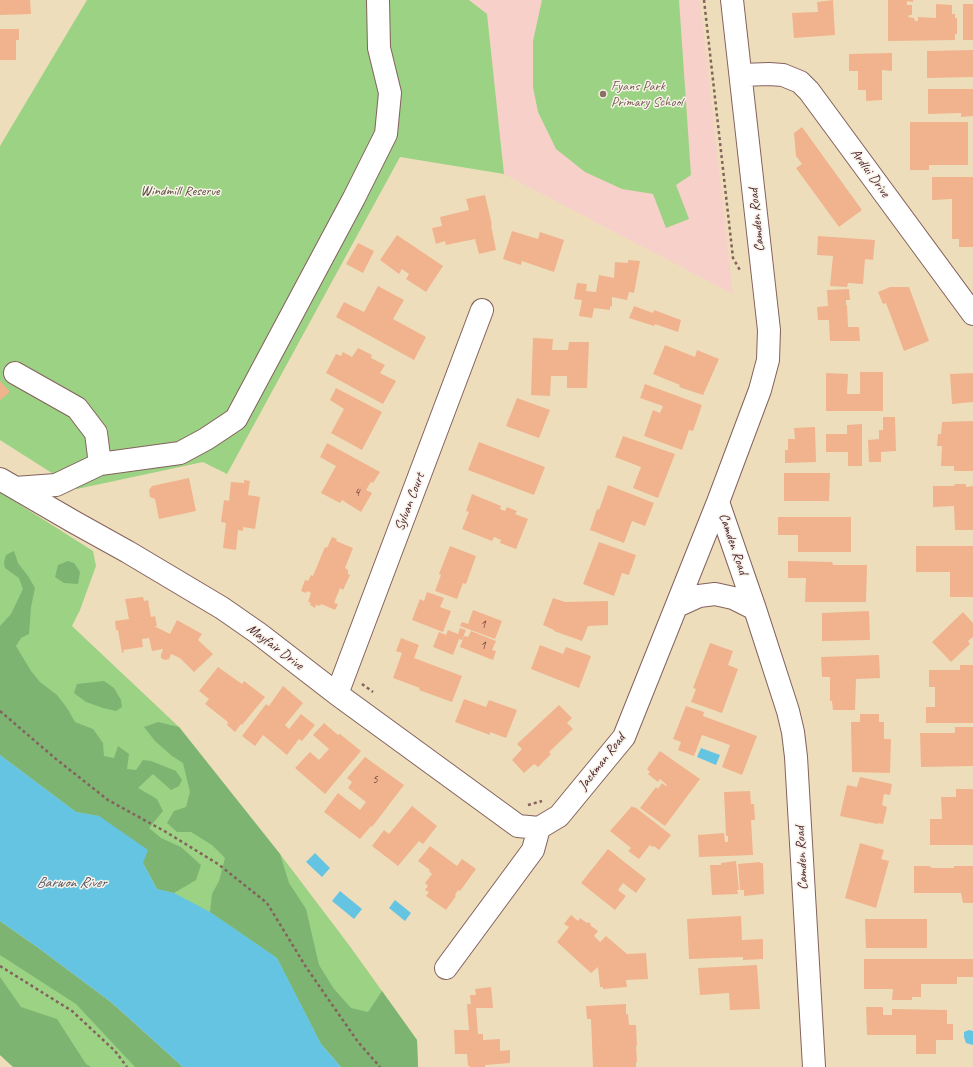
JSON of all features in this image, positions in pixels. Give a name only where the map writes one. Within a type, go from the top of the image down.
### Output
[{"type":"street","points":[[7,483],[56,485],[100,464],[180,453],[206,439],[236,418],[354,198],[386,134],[390,93],[379,48],[378,0]]},
{"type":"street","name":"Camden Road","points":[[732,0],[769,330],[769,349],[766,369],[760,390],[718,502],[788,710],[794,738],[814,1067]]},
{"type":"street","name":"Ardlui Drive","points":[[741,75],[783,75],[800,82],[809,91],[972,312]]},
{"type":"street","name":"Sylvan Court","points":[[337,694],[482,310]]},
{"type":"street","points":[[16,373],[77,408],[96,433],[100,464]]},
{"type":"street","name":"Mayfair Drive","points":[[7,483],[222,608],[258,632],[337,694],[518,826],[539,828]]},
{"type":"street","name":"Jackman Road","points":[[539,828],[559,816],[624,737],[718,502]]},
{"type":"street","points":[[677,606],[699,596],[715,594],[733,598],[755,609]]},
{"type":"street","points":[[446,968],[533,850],[539,828]]},
{"type":"path","points":[[704,0],[733,258],[742,274]]},
{"type":"path","points":[[362,679],[362,684],[375,694]]},
{"type":"path","points":[[0,711],[56,759],[108,800],[166,832],[218,864],[267,903],[306,967],[353,1036],[380,1067]]},
{"type":"path","points":[[527,805],[546,799]]},
{"type":"path","points":[[0,966],[72,1012],[115,1051],[127,1067]]},
{"type":"shaded area","name":"Fyans Park Primary School","points":[[469,0],[700,0],[733,294],[504,174],[487,14]]},
{"type":"green space","name":"Windmill Reserve","points":[[87,0],[469,0],[487,14],[504,174],[400,157],[227,474],[203,462],[77,489],[0,440],[0,146]]},
{"type":"green space","points":[[542,0],[679,0],[691,175],[676,185],[689,219],[666,228],[653,194],[622,189],[585,172],[556,149],[538,112],[533,87],[533,41]]},
{"type":"green space","points":[[0,492],[93,551],[96,566],[80,610],[72,626],[179,727],[280,854],[349,945],[417,1040],[418,1067],[341,1067],[321,1044],[157,889],[143,863],[0,755]]},
{"type":"green space","points":[[14,551],[18,563],[35,588],[31,607],[29,634],[21,638],[16,646],[31,671],[40,682],[57,695],[75,722],[93,729],[103,743],[104,756],[114,758],[118,746],[129,754],[127,769],[136,770],[143,760],[151,761],[176,771],[182,780],[179,786],[171,790],[153,774],[138,788],[157,799],[163,811],[149,828],[161,838],[181,847],[201,865],[196,880],[174,893],[157,889],[143,863],[99,816],[76,812],[0,755],[0,626],[11,614],[23,589],[19,578],[5,568],[4,562],[6,555]]},
{"type":"green space","points":[[68,561],[74,563],[80,572],[78,584],[64,583],[55,577],[58,565]]},
{"type":"green space","points":[[104,681],[114,688],[121,700],[122,707],[116,711],[86,702],[74,693],[77,684]]},
{"type":"green space","points":[[158,722],[179,727],[280,854],[289,883],[306,909],[319,965],[334,989],[351,1008],[368,1012],[382,991],[417,1040],[418,1067],[341,1067],[321,1044],[277,958],[210,912],[212,894],[219,881],[225,858],[212,845],[191,832],[177,832],[167,823],[174,811],[186,807],[190,792],[183,763],[172,756],[155,741],[144,727]]},
{"type":"green space","points":[[0,921],[183,1067],[14,1067],[0,1055]]},
{"type":"green space","points":[[0,921],[111,1002],[183,1067],[135,1067],[76,1004],[0,955]]},
{"type":"green space","points":[[0,977],[21,1007],[57,1019],[86,1064],[91,1067],[13,1067],[0,1055]]},
{"type":"water","points":[[701,748],[720,755],[716,765],[697,757]]},
{"type":"water","name":"Barwon River","points":[[0,755],[76,812],[99,816],[148,850],[143,863],[157,889],[174,893],[210,912],[277,958],[321,1044],[341,1067],[183,1067],[111,1002],[0,921]]},
{"type":"water","points":[[315,853],[330,868],[322,877],[306,862]]},
{"type":"water","points":[[340,891],[362,909],[354,919],[332,901]]},
{"type":"water","points":[[395,900],[411,913],[405,921],[389,908]]},
{"type":"water","points":[[969,1030],[973,1031],[973,1045],[966,1043],[964,1037],[964,1032]]},
{"type":"building","points":[[0,0],[30,0],[31,14],[0,15]]},
{"type":"building","points":[[833,0],[835,35],[794,38],[792,13],[818,12],[817,2]]},
{"type":"building","points":[[888,0],[913,0],[913,2],[907,1],[907,5],[912,5],[912,15],[909,15],[908,17],[914,18],[915,21],[918,21],[918,17],[936,18],[936,4],[952,5],[952,14],[955,14],[955,18],[957,18],[957,34],[955,34],[955,40],[888,41]]},
{"type":"building","points":[[963,4],[973,4],[973,40],[963,40]]},
{"type":"building","points":[[0,29],[19,29],[19,40],[16,40],[16,60],[0,60]]},
{"type":"building","points":[[973,50],[973,77],[927,78],[927,51]]},
{"type":"building","points":[[892,53],[892,71],[882,70],[882,100],[866,101],[866,90],[858,90],[858,71],[849,71],[849,54]]},
{"type":"building","points":[[928,89],[973,89],[973,116],[961,117],[961,113],[928,114]]},
{"type":"building","points":[[910,122],[968,122],[968,165],[929,165],[929,170],[910,170]]},
{"type":"building","points":[[802,127],[862,210],[839,227],[796,168],[802,164],[796,156],[794,133]]},
{"type":"building","points":[[932,177],[973,177],[973,247],[959,247],[959,239],[952,239],[952,199],[932,200]]},
{"type":"building","points":[[485,195],[496,250],[479,254],[475,239],[446,245],[445,241],[436,244],[432,228],[442,226],[440,217],[469,210],[466,199]]},
{"type":"building","points":[[512,231],[538,239],[540,232],[564,240],[554,272],[522,261],[521,265],[503,259]]},
{"type":"building","points":[[397,235],[443,266],[426,292],[406,279],[409,274],[402,269],[399,274],[380,260]]},
{"type":"building","points":[[818,236],[875,240],[873,260],[865,259],[863,284],[848,283],[847,287],[830,286],[833,256],[817,255]]},
{"type":"building","points":[[358,243],[374,251],[363,273],[346,264]]},
{"type":"building","points":[[628,260],[640,261],[634,293],[629,292],[627,300],[612,297],[612,307],[610,306],[610,310],[594,308],[592,318],[579,316],[582,300],[574,299],[577,283],[587,284],[586,291],[596,292],[599,275],[614,278],[615,262],[628,263]]},
{"type":"building","points":[[378,286],[404,300],[393,319],[426,337],[414,360],[336,317],[344,302],[364,312]]},
{"type":"building","points":[[890,287],[909,287],[929,341],[904,351],[886,303],[883,304],[878,292]]},
{"type":"building","points":[[849,289],[850,300],[846,300],[848,327],[859,327],[860,341],[830,341],[829,320],[818,320],[817,307],[828,306],[827,290]]},
{"type":"building","points":[[634,306],[653,313],[654,310],[681,320],[678,332],[655,324],[654,326],[629,318]]},
{"type":"building","points":[[533,338],[553,339],[552,350],[568,350],[569,342],[589,342],[587,388],[567,388],[567,376],[551,376],[550,396],[531,395]]},
{"type":"building","points":[[665,345],[695,357],[697,350],[719,359],[703,395],[679,387],[680,385],[653,374]]},
{"type":"building","points":[[358,348],[372,355],[371,358],[385,365],[380,373],[396,381],[383,404],[326,373],[336,354],[341,356],[343,352],[352,357]]},
{"type":"building","points":[[860,372],[883,372],[883,411],[826,411],[826,373],[848,374],[847,394],[860,394]]},
{"type":"building","points":[[973,373],[973,402],[952,404],[950,374]]},
{"type":"building","points":[[0,381],[10,392],[0,400]]},
{"type":"building","points":[[645,384],[702,405],[693,431],[689,430],[682,450],[644,436],[653,410],[660,413],[663,406],[640,398]]},
{"type":"building","points":[[336,388],[382,412],[362,450],[331,433],[344,409],[330,400]]},
{"type":"building","points":[[517,398],[550,410],[539,438],[506,426]]},
{"type":"building","points":[[883,417],[895,417],[896,451],[881,452],[881,462],[869,462],[868,440],[879,439],[879,430],[883,430]]},
{"type":"building","points":[[973,421],[973,471],[954,471],[954,466],[941,466],[942,446],[937,446],[938,434],[941,434],[942,422]]},
{"type":"building","points":[[862,424],[862,466],[848,466],[848,452],[826,452],[826,434],[847,434],[847,425]]},
{"type":"building","points":[[815,427],[816,462],[785,463],[785,450],[788,450],[788,439],[795,439],[794,428]]},
{"type":"building","points":[[623,436],[675,454],[658,498],[633,488],[641,467],[615,457]]},
{"type":"building","points":[[479,442],[545,467],[534,495],[468,470]]},
{"type":"building","points":[[327,443],[380,472],[373,483],[371,482],[366,490],[372,493],[361,512],[342,500],[340,503],[321,493],[336,466],[320,457]]},
{"type":"building","points":[[784,473],[830,473],[829,501],[784,501]]},
{"type":"building","points":[[189,478],[196,511],[159,519],[155,499],[150,497],[149,490],[152,486]]},
{"type":"building","points":[[244,480],[250,481],[248,495],[260,497],[255,529],[243,527],[243,531],[238,530],[236,550],[223,548],[226,523],[221,522],[224,500],[229,501],[231,482],[244,483]]},
{"type":"building","points":[[955,484],[966,484],[966,487],[973,486],[973,530],[955,530],[954,506],[933,507],[933,486],[954,486]]},
{"type":"building","points":[[608,485],[654,503],[645,526],[632,521],[624,543],[590,530],[597,509],[599,510]]},
{"type":"building","points":[[472,494],[501,506],[500,509],[505,511],[507,507],[517,511],[515,514],[528,519],[516,549],[500,543],[501,540],[494,537],[492,541],[462,529],[469,512],[466,511]]},
{"type":"building","points":[[778,517],[851,517],[851,552],[798,552],[798,535],[778,535]]},
{"type":"building","points":[[332,537],[337,539],[336,541],[353,548],[345,568],[348,570],[348,574],[350,575],[343,590],[340,588],[334,603],[338,604],[335,610],[321,604],[320,606],[316,605],[315,608],[308,602],[311,593],[301,591],[305,580],[308,581],[311,575],[313,576],[325,547],[327,548]]},
{"type":"building","points":[[599,542],[636,555],[629,575],[622,573],[614,596],[583,584]]},
{"type":"building","points":[[450,546],[476,556],[466,584],[463,583],[457,599],[435,591],[441,575],[439,574]]},
{"type":"building","points":[[916,546],[973,546],[973,597],[950,597],[950,572],[916,572]]},
{"type":"building","points":[[788,561],[832,562],[833,565],[867,565],[866,602],[805,602],[806,578],[788,578]]},
{"type":"building","points":[[427,592],[444,598],[440,607],[451,611],[443,632],[412,620],[420,599],[424,601]]},
{"type":"building","points":[[143,597],[144,601],[148,600],[151,617],[155,616],[157,626],[154,626],[170,634],[177,620],[202,634],[198,640],[213,654],[194,672],[180,658],[171,654],[169,659],[165,660],[161,658],[163,650],[152,651],[149,638],[142,639],[143,647],[123,650],[124,652],[122,653],[115,621],[129,619],[125,599]]},
{"type":"building","points":[[553,598],[565,602],[608,601],[608,625],[588,626],[582,641],[554,631],[543,625]]},
{"type":"building","points":[[473,610],[502,621],[495,639],[460,626],[462,622],[468,624]]},
{"type":"building","points":[[869,611],[870,640],[822,641],[822,613]]},
{"type":"building","points":[[963,612],[973,623],[973,637],[968,641],[970,644],[951,662],[932,642]]},
{"type":"building","points":[[460,628],[466,630],[462,640],[459,639],[453,655],[433,647],[439,632],[446,635],[448,630],[458,634]]},
{"type":"building","points":[[471,631],[496,641],[492,650],[496,651],[493,660],[460,647],[464,636],[468,637]]},
{"type":"building","points":[[401,638],[419,645],[414,658],[462,676],[452,702],[419,690],[420,688],[393,678],[402,653],[396,651]]},
{"type":"building","points":[[710,643],[733,651],[728,665],[738,669],[722,713],[691,702],[696,689],[693,688]]},
{"type":"building","points":[[540,645],[563,654],[566,647],[591,656],[579,688],[531,669]]},
{"type":"building","points":[[879,655],[880,678],[856,679],[855,710],[833,710],[832,701],[830,701],[830,677],[822,677],[821,657]]},
{"type":"building","points":[[960,665],[973,665],[973,723],[926,723],[926,707],[935,707],[935,687],[929,687],[929,670],[960,670]]},
{"type":"building","points":[[218,667],[242,684],[244,681],[265,697],[235,732],[227,725],[228,722],[205,704],[209,699],[199,691]]},
{"type":"building","points":[[283,686],[303,703],[285,725],[289,729],[301,714],[315,725],[302,741],[299,739],[287,755],[263,735],[255,746],[242,736],[266,704],[269,706]]},
{"type":"building","points":[[464,699],[486,707],[489,700],[517,710],[506,738],[490,732],[490,735],[455,722]]},
{"type":"building","points":[[559,705],[572,718],[567,723],[573,729],[549,752],[551,754],[538,767],[534,764],[524,773],[512,760],[522,749],[517,744]]},
{"type":"building","points":[[686,706],[704,712],[703,716],[757,736],[742,775],[722,767],[730,745],[702,735],[694,756],[678,750],[681,742],[673,739]]},
{"type":"building","points":[[860,714],[879,714],[879,722],[884,722],[884,739],[891,739],[890,773],[852,772],[851,722],[860,722]]},
{"type":"building","points":[[324,723],[361,751],[325,794],[295,768],[310,752],[319,760],[329,749],[313,735]]},
{"type":"building","points":[[955,727],[973,727],[973,766],[921,767],[920,733],[955,733]]},
{"type":"building","points":[[660,751],[700,779],[665,826],[640,808],[656,787],[658,789],[662,783],[666,786],[667,785],[660,779],[658,782],[648,774],[650,772],[647,769]]},
{"type":"building","points":[[365,757],[404,785],[372,827],[371,826],[360,839],[324,812],[338,793],[360,810],[366,802],[348,788],[352,782],[347,778]]},
{"type":"building","points":[[860,777],[892,784],[890,795],[884,794],[882,805],[887,807],[883,824],[840,816],[847,785],[857,787]]},
{"type":"building","points":[[956,789],[973,789],[973,845],[930,845],[930,819],[942,819],[941,797],[956,797]]},
{"type":"building","points":[[750,791],[751,804],[754,804],[755,820],[751,820],[753,855],[699,857],[698,835],[724,833],[725,842],[728,842],[728,836],[726,836],[724,792]]},
{"type":"building","points":[[412,806],[437,826],[423,844],[419,841],[398,866],[372,846],[384,830],[389,834]]},
{"type":"building","points":[[632,806],[671,835],[659,850],[650,845],[639,859],[628,851],[631,848],[610,831]]},
{"type":"building","points":[[860,843],[884,850],[881,859],[889,861],[876,908],[845,898]]},
{"type":"building","points":[[430,846],[457,866],[462,859],[476,869],[460,891],[458,890],[455,895],[456,896],[446,910],[426,896],[429,892],[425,890],[428,886],[425,883],[432,874],[429,871],[430,870],[418,861]]},
{"type":"building","points":[[608,849],[646,879],[636,893],[623,883],[618,890],[626,896],[615,910],[581,883]]},
{"type":"building","points":[[736,861],[739,890],[737,890],[738,894],[712,895],[710,865],[721,865],[721,863]]},
{"type":"building","points":[[763,863],[764,894],[744,896],[744,890],[740,890],[738,864]]},
{"type":"building","points":[[914,866],[954,868],[954,866],[973,866],[973,903],[963,903],[961,893],[914,893]]},
{"type":"building","points":[[571,915],[578,921],[580,918],[591,924],[590,925],[598,931],[594,936],[600,942],[606,936],[627,954],[646,953],[648,979],[626,980],[627,987],[603,989],[603,987],[600,987],[598,967],[591,973],[557,942],[569,927],[564,924]]},
{"type":"building","points":[[741,916],[742,940],[763,939],[763,959],[743,960],[743,957],[689,959],[687,919]]},
{"type":"building","points":[[865,919],[927,919],[927,948],[866,948]]},
{"type":"building","points":[[864,959],[973,959],[973,977],[957,977],[957,984],[921,984],[921,997],[912,997],[912,1000],[892,1000],[893,989],[864,989]]},
{"type":"building","points":[[757,965],[760,1009],[730,1010],[729,993],[700,995],[698,968]]},
{"type":"building","points":[[491,987],[493,1008],[476,1008],[478,1034],[483,1034],[483,1040],[500,1039],[500,1051],[510,1050],[510,1063],[485,1065],[485,1067],[470,1067],[468,1066],[467,1054],[455,1054],[454,1030],[469,1030],[467,1004],[471,1004],[470,995],[476,995],[475,989]]},
{"type":"building","points":[[626,1004],[626,1014],[628,1014],[629,1025],[636,1025],[636,1067],[593,1067],[591,1019],[587,1019],[586,1006]]},
{"type":"building","points":[[866,1007],[883,1007],[883,1015],[892,1015],[892,1009],[947,1010],[947,1024],[953,1024],[953,1040],[936,1040],[936,1054],[916,1054],[916,1035],[867,1035]]},
{"type":"place","name":"Fyans Park Primary School","points":[[603,94]]}]
